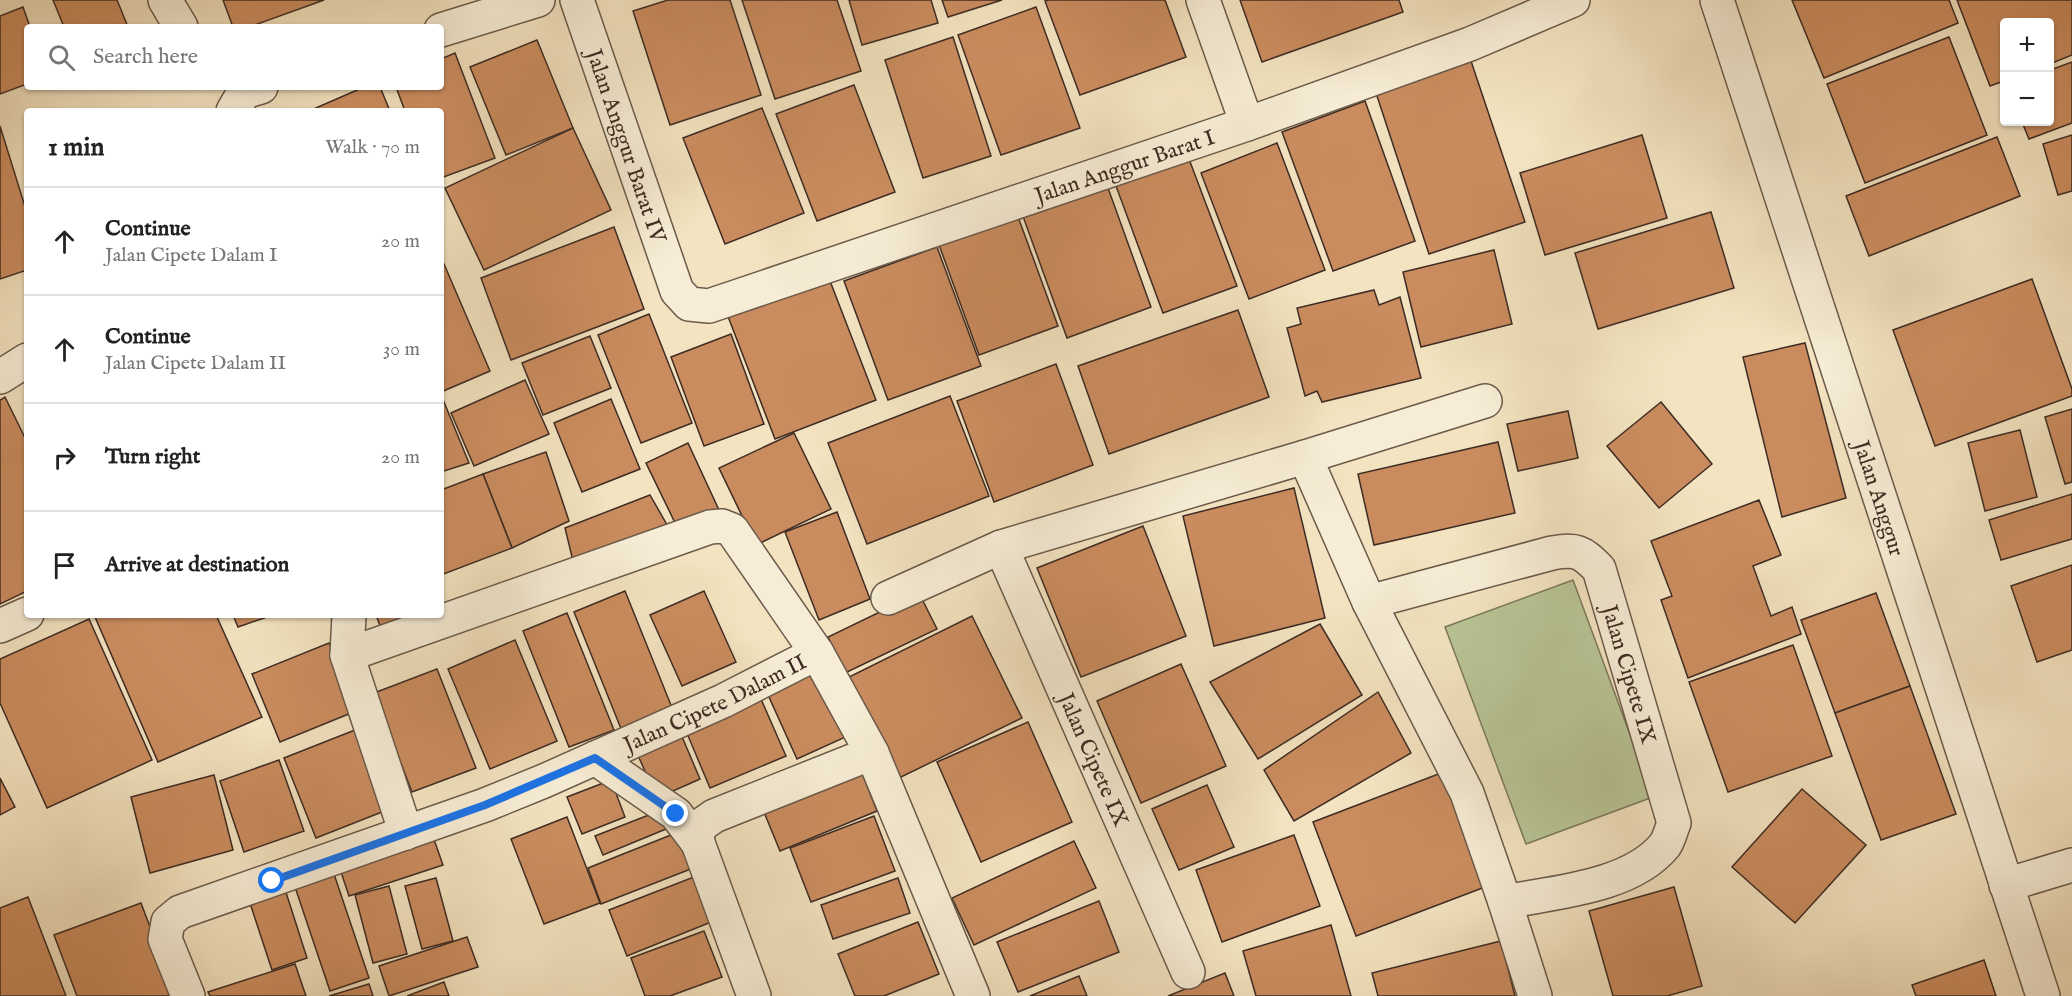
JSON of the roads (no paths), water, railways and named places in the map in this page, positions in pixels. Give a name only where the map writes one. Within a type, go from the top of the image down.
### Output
[{"type":"street","points":[[165,0],[179,24]]},
{"type":"street","points":[[444,29],[538,0]]},
{"type":"street","name":"Jalan Anggur Barat IV","points":[[577,0],[677,291]]},
{"type":"street","points":[[1203,0],[1247,124]]},
{"type":"street","name":"Jalan Anggur Barat I","points":[[677,291],[689,304],[708,306],[1247,124],[1470,44],[1573,0]]},
{"type":"street","name":"Jalan Anggur","points":[[1717,0],[2043,996]]},
{"type":"street","points":[[0,377],[24,362]]},
{"type":"street","points":[[888,598],[1001,547],[1485,401]]},
{"type":"street","points":[[1305,457],[1369,602],[1467,793],[1505,902],[1534,996]]},
{"type":"street","points":[[347,655],[710,527],[722,525],[732,530],[817,653]]},
{"type":"street","name":"Jalan Cipete IX","points":[[1001,547],[1188,972]]},
{"type":"street","name":"Jalan Cipete IX","points":[[1369,602],[1552,553],[1572,550],[1587,557],[1599,569],[1674,823],[1666,843],[1651,859],[1614,880],[1505,902]]},
{"type":"street","points":[[0,626],[24,615]]},
{"type":"street","points":[[350,618],[347,655],[406,833]]},
{"type":"street","name":"Jalan Cipete Dalam II","points":[[188,996],[165,939],[168,922],[180,912],[485,805],[723,701],[817,653],[872,753],[973,996]]},
{"type":"street","points":[[698,843],[698,828],[714,816],[872,753]]},
{"type":"street","points":[[595,758],[676,814],[698,843],[754,996]]},
{"type":"street","points":[[2006,885],[2072,865]]}]
